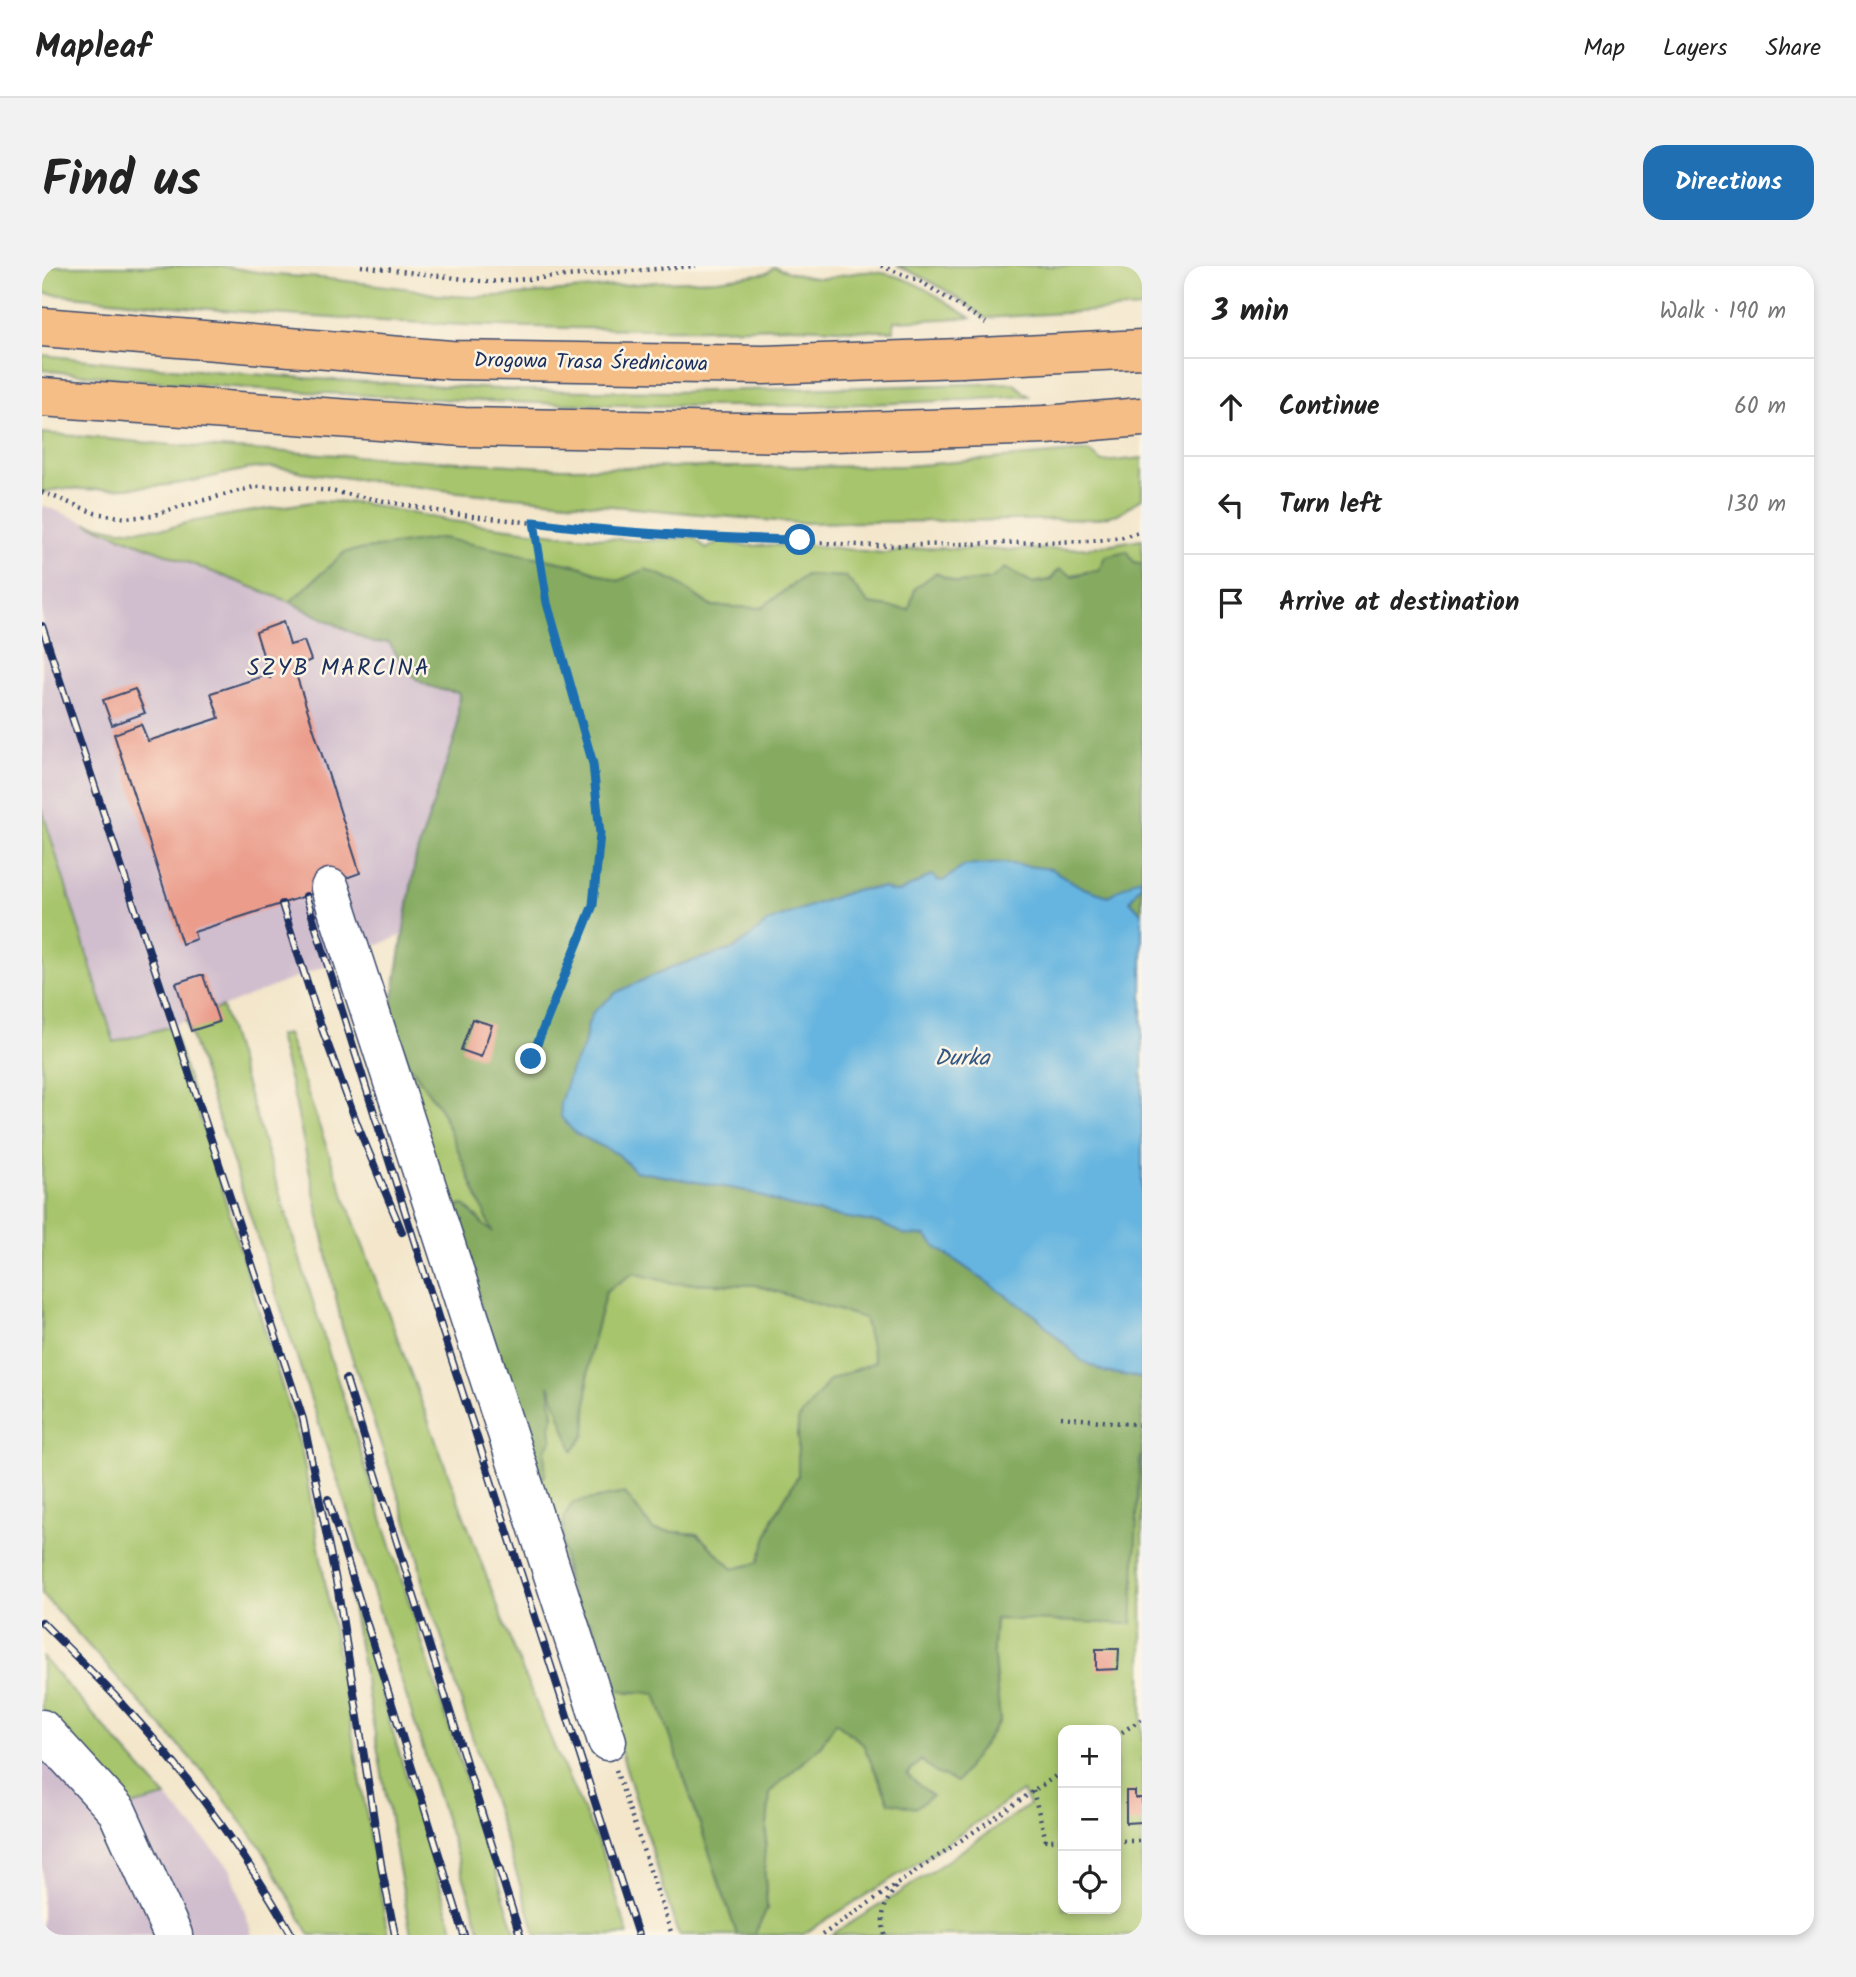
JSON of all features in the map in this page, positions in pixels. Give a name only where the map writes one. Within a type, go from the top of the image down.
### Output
[{"type":"main road","name":"Drogowa Trasa Średnicowa","points":[[42,327],[451,360],[764,365],[1142,349]]},
{"type":"main road","points":[[42,397],[464,427],[802,433],[1046,425],[1142,417]]},
{"type":"lane","points":[[330,888],[607,1741]]},
{"type":"lane","points":[[42,1729],[117,1811],[173,1935]]},
{"type":"path","points":[[361,266],[488,282],[696,266]]},
{"type":"path","points":[[42,492],[94,513],[125,518],[152,516],[254,487],[285,486],[330,491],[454,514],[589,529],[876,546],[1077,542],[1124,537],[1142,531]]},
{"type":"path","points":[[531,1059],[593,905],[600,834],[593,764],[547,603],[534,522]]},
{"type":"path","points":[[1061,1417],[1142,1425]]},
{"type":"path","points":[[1121,1734],[1142,1719]]},
{"type":"path","points":[[607,1741],[672,1935]]},
{"type":"path","points":[[822,1935],[1058,1774]]},
{"type":"path","points":[[1032,1791],[1046,1840],[1058,1840]]},
{"type":"path","points":[[1121,1841],[1142,1841]]},
{"type":"path","points":[[885,1935],[885,1904],[898,1884]]},
{"type":"shaded area","points":[[42,505],[290,602],[343,629],[389,642],[406,671],[432,689],[459,693],[457,731],[416,856],[403,935],[172,1026],[114,1042],[42,809]]},
{"type":"shaded area","points":[[42,1709],[127,1807],[166,1797],[231,1869],[252,1935],[42,1935]]},
{"type":"green space","points":[[42,266],[222,266],[274,275],[321,278],[411,289],[437,295],[471,297],[657,282],[717,280],[767,273],[774,267],[820,278],[869,272],[888,274],[914,283],[971,318],[894,321],[894,331],[788,327],[575,328],[346,319],[42,293]]},
{"type":"green space","points":[[897,266],[1142,266],[1142,308],[985,318],[943,289]]},
{"type":"green space","points":[[42,355],[144,366],[332,380],[518,390],[674,392],[1013,383],[1029,396],[785,406],[460,400],[253,389],[84,375],[42,370]]},
{"type":"green space","points":[[42,433],[183,446],[563,468],[906,466],[1088,451],[1103,462],[1142,458],[1142,498],[1118,514],[1095,519],[798,523],[458,492],[270,467],[176,484],[63,489],[42,493]]},
{"type":"green space","points":[[319,501],[361,503],[451,521],[565,535],[645,541],[694,537],[706,549],[722,540],[743,546],[807,545],[883,553],[926,548],[1088,548],[1142,539],[1142,564],[1134,562],[1033,583],[1006,568],[991,580],[957,583],[910,610],[869,604],[845,577],[806,575],[761,608],[711,606],[675,581],[618,581],[579,566],[345,552],[290,602],[86,523],[120,530],[169,528],[240,513]]},
{"type":"green space","points":[[442,538],[579,566],[618,581],[646,569],[675,581],[710,606],[761,608],[806,575],[846,577],[869,604],[909,610],[915,588],[936,573],[957,583],[991,579],[1005,568],[1033,583],[1050,580],[1059,569],[1073,576],[1099,570],[1105,556],[1127,551],[1134,562],[1142,564],[1142,883],[1108,896],[1083,888],[1051,869],[964,866],[943,881],[932,875],[900,892],[884,888],[855,890],[816,904],[734,949],[672,967],[617,992],[593,1012],[584,1046],[570,1072],[575,1133],[618,1154],[635,1171],[747,1191],[783,1204],[879,1223],[906,1235],[926,1235],[936,1247],[1036,1316],[1062,1342],[1105,1372],[1142,1378],[1142,1456],[1132,1624],[995,1619],[993,1648],[1000,1721],[957,1782],[937,1774],[921,1760],[907,1775],[932,1796],[915,1808],[889,1802],[863,1744],[836,1722],[821,1745],[770,1792],[764,1860],[767,1909],[754,1935],[737,1935],[656,1694],[613,1689],[600,1667],[600,1640],[591,1623],[577,1611],[567,1582],[562,1540],[564,1519],[572,1503],[625,1493],[653,1530],[697,1534],[733,1569],[758,1563],[773,1519],[798,1476],[798,1420],[830,1380],[875,1362],[864,1318],[755,1285],[672,1283],[634,1273],[606,1291],[589,1356],[585,1434],[573,1451],[549,1385],[553,1416],[550,1427],[552,1440],[545,1450],[545,1475],[538,1483],[456,1229],[459,1219],[457,1206],[464,1205],[492,1231],[440,1108],[408,1063],[391,1010],[416,856],[457,731],[459,693],[433,688],[416,679],[389,642],[373,643],[290,602],[345,552]]},
{"type":"green space","points":[[42,809],[114,1042],[172,1026],[302,1452],[388,1935],[310,1935],[262,1849],[210,1780],[42,1594]]},
{"type":"green space","points":[[1142,883],[1142,914],[1130,901]]},
{"type":"green space","points":[[384,999],[391,1010],[408,1063],[440,1108],[493,1233],[477,1216],[459,1219],[456,1229]]},
{"type":"green space","points":[[222,1007],[327,1347],[516,1935],[482,1935],[346,1506],[186,1020]]},
{"type":"green space","points":[[287,1034],[334,1168],[514,1650],[604,1856],[628,1935],[536,1935],[425,1590],[419,1558],[342,1327],[295,1101],[278,1036]]},
{"type":"green space","points":[[634,1273],[672,1283],[755,1285],[864,1318],[875,1362],[830,1380],[798,1420],[798,1476],[773,1519],[758,1563],[733,1569],[697,1534],[653,1530],[625,1493],[572,1503],[567,1582],[529,1456],[545,1475],[545,1450],[552,1440],[550,1427],[553,1416],[548,1379],[573,1450],[585,1435],[589,1356],[606,1291]]},
{"type":"green space","points":[[1142,1456],[1142,1935],[831,1935],[901,1892],[1029,1805],[1022,1791],[922,1860],[802,1935],[754,1935],[767,1909],[764,1860],[770,1792],[821,1745],[836,1721],[863,1744],[889,1802],[921,1760],[937,1774],[1000,1722],[993,1648],[995,1619]]},
{"type":"green space","points":[[349,1590],[455,1935],[411,1935]]},
{"type":"green space","points":[[577,1611],[597,1636],[600,1667],[629,1693],[656,1693],[737,1935],[680,1935],[677,1931]]},
{"type":"green space","points":[[42,1657],[166,1797],[127,1807],[42,1709]]},
{"type":"water","name":"Durka","points":[[1003,863],[1051,869],[1083,888],[1108,896],[1139,878],[1142,883],[1130,901],[1142,914],[1142,1378],[1105,1372],[1082,1361],[1036,1316],[936,1247],[926,1236],[906,1235],[879,1223],[783,1204],[747,1191],[635,1171],[618,1154],[575,1133],[561,1117],[560,1103],[570,1072],[584,1046],[593,1012],[617,992],[672,967],[734,949],[770,921],[855,890],[884,888],[900,892],[932,875],[943,881],[964,866]]},
{"type":"building","points":[[283,622],[290,645],[304,641],[311,660],[294,668],[360,873],[335,882],[336,886],[194,932],[196,939],[182,944],[114,734],[141,724],[148,741],[219,718],[211,693],[264,676],[270,678],[256,632]]},
{"type":"building","points":[[135,689],[145,713],[112,725],[103,700]]},
{"type":"building","points":[[203,975],[219,1022],[191,1031],[176,983]]},
{"type":"building","points":[[472,1019],[492,1025],[481,1057],[461,1050]]},
{"type":"building","points":[[1096,1649],[1119,1649],[1118,1669],[1096,1670]]},
{"type":"building","points":[[1126,1791],[1135,1791],[1135,1798],[1142,1798],[1142,1822],[1126,1823]]},
{"type":"railway","points":[[42,626],[303,1419],[338,1591],[382,1870],[395,1935]]},
{"type":"railway","points":[[306,896],[439,1320],[638,1935]]},
{"type":"railway","points":[[282,904],[321,1026],[357,1124],[402,1232]]},
{"type":"railway","points":[[346,1379],[520,1935]]},
{"type":"railway","points":[[328,1499],[464,1935]]},
{"type":"railway","points":[[42,1622],[118,1699],[174,1763],[237,1846],[292,1935]]},
{"type":"district","name":"SZYB MARCINA","points":[[339,669]]},
{"type":"route","points":[[531,1059],[593,905],[600,834],[593,764],[547,603],[534,522],[589,529],[800,540]]}]
